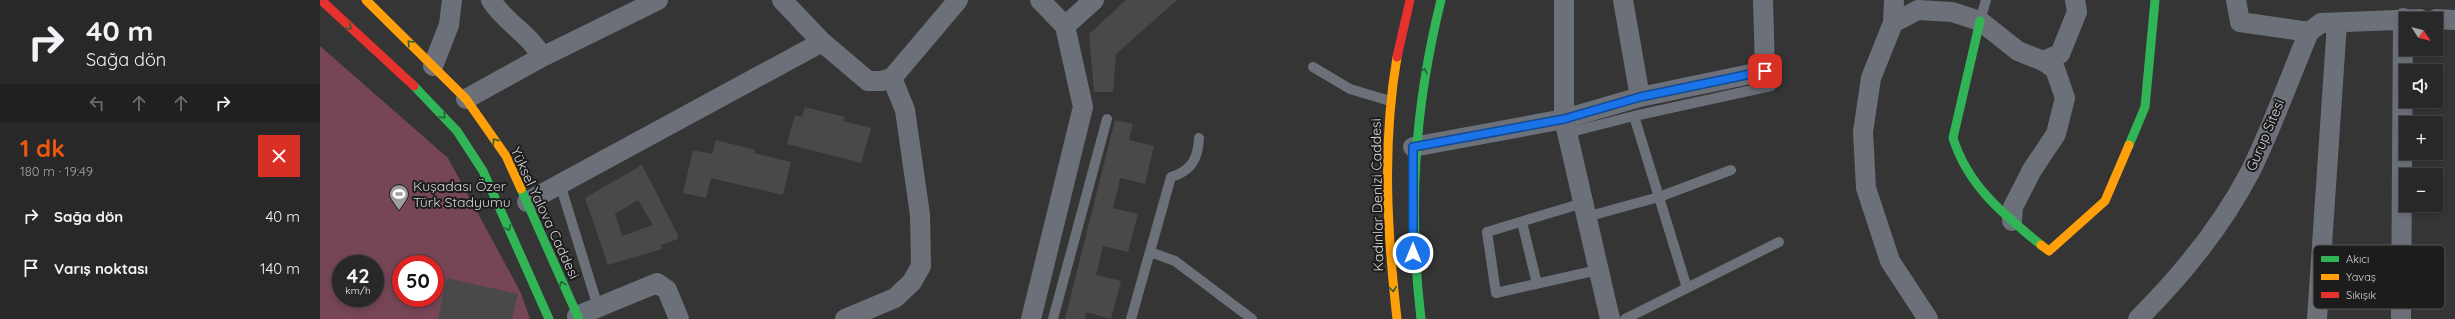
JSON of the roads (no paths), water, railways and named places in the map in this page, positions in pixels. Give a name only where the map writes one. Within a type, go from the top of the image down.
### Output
[{"type":"main road","points":[[321,0],[426,98],[457,131],[483,171],[548,319]]},
{"type":"main road","name":"Yüksel Yalova Caddesi","points":[[366,0],[466,99],[506,156],[578,318]]},
{"type":"main road","name":"Kadınlar Denizi Caddesi","points":[[1397,319],[1392,277],[1387,141],[1390,101],[1410,0]]},
{"type":"main road","points":[[1420,319],[1413,268],[1413,147],[1422,83],[1441,0]]},
{"type":"main road","points":[[1980,21],[1953,138],[1956,156],[1983,195],[2049,251],[2105,201],[2145,107],[2155,0]]},
{"type":"street","points":[[433,66],[449,25],[452,0]]},
{"type":"street","points":[[491,0],[501,13],[536,45],[542,57]]},
{"type":"street","points":[[466,99],[542,57],[658,0]]},
{"type":"street","points":[[782,0],[822,42],[868,81],[881,81],[892,78],[958,0]]},
{"type":"street","points":[[1031,319],[1083,106],[1065,26],[1040,0]]},
{"type":"street","points":[[1065,26],[1094,0]]},
{"type":"street","points":[[1564,0],[1565,126],[1610,319]]},
{"type":"street","points":[[1623,0],[1637,106]]},
{"type":"street","points":[[1413,147],[1565,126],[1765,71],[1764,0]]},
{"type":"street","points":[[1894,0],[1893,23],[1871,78],[1863,132],[1866,188],[1890,261],[1928,319]]},
{"type":"street","points":[[2043,61],[2060,54],[2077,12],[2075,0]]},
{"type":"street","points":[[2236,0],[2240,22],[2309,32],[2321,23],[2399,20]]},
{"type":"street","points":[[1893,23],[1918,10],[1952,12],[1980,21],[2018,51],[2043,61],[2055,68],[2065,98],[2056,134],[2032,170],[2013,207],[2012,221]]},
{"type":"street","points":[[2443,20],[2455,20]]},
{"type":"street","points":[[2322,245],[2337,23]]},
{"type":"street","name":"Gurup Sitesi","points":[[2138,319],[2176,282],[2212,236],[2250,172],[2309,32]]},
{"type":"street","points":[[527,202],[822,42]]},
{"type":"street","points":[[2404,245],[2411,56]]},
{"type":"street","points":[[845,319],[895,298],[912,282],[921,266],[920,215],[905,110],[892,78]]},
{"type":"street","points":[[578,318],[598,307],[657,283],[667,290],[679,319]]},
{"type":"street","points":[[2317,319],[2318,309]]},
{"type":"street","points":[[2401,309],[2401,319]]},
{"type":"lane","points":[[1980,21],[1986,0]]},
{"type":"lane","points":[[1312,67],[1350,89],[1390,101]]},
{"type":"lane","points":[[1687,288],[1659,197],[1637,106],[1771,86]]},
{"type":"lane","points":[[1054,319],[1107,120]]},
{"type":"lane","points":[[1131,319],[1171,177],[1184,172],[1194,163],[1199,151],[1199,138]]},
{"type":"lane","points":[[1598,270],[1496,293],[1487,232],[1522,222],[1659,197],[1731,170]]},
{"type":"lane","points":[[560,184],[598,307]]},
{"type":"lane","points":[[1522,222],[1537,284]]},
{"type":"lane","points":[[1625,319],[1778,242]]},
{"type":"lane","points":[[1150,252],[1175,261],[1252,319]]},
{"type":"place","name":"Kuşadası Özer Türk Stadyumu","points":[[399,211]]}]
